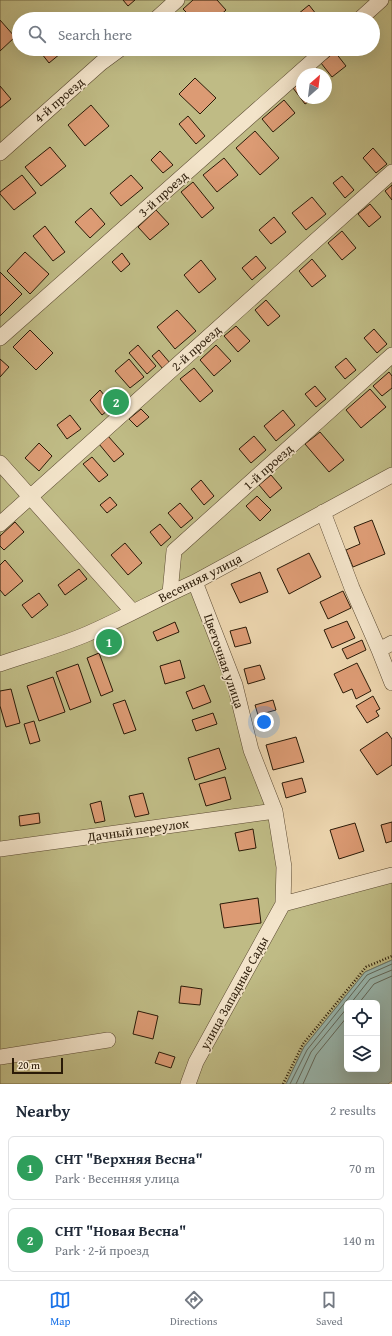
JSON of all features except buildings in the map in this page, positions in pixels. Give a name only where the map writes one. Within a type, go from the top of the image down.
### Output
[{"type":"street","points":[[164,12],[177,0]]},
{"type":"street","points":[[368,12],[381,0]]},
{"type":"street","name":"4-й проезд","points":[[0,153],[110,56]]},
{"type":"street","name":"3-й проезд","points":[[0,338],[318,56]]},
{"type":"street","name":"2-й проезд","points":[[0,524],[392,172]]},
{"type":"street","name":"1-й проезд","points":[[170,593],[174,552],[392,355]]},
{"type":"street","points":[[0,463],[133,612]]},
{"type":"street","name":"Весенняя улица","points":[[0,664],[86,634],[133,612],[195,582],[392,475]]},
{"type":"street","points":[[323,512],[352,588],[386,646],[392,683]]},
{"type":"street","name":"Цветочная улица","points":[[195,582],[235,685],[251,750],[275,811],[284,867],[284,904]]},
{"type":"street","name":"Дачный переулок","points":[[0,849],[275,811]]},
{"type":"street","points":[[284,904],[392,875]]},
{"type":"street","name":"улица Западные Сады","points":[[188,1084],[196,1062],[284,904]]},
{"type":"street","points":[[0,1057],[108,1040]]},
{"type":"path","points":[[284,1084],[303,1044],[366,967],[392,956]]},
{"type":"shaded area","points":[[0,0],[392,0],[392,475],[195,582],[275,811],[284,904],[392,875],[392,960],[365,972],[304,1047],[286,1084],[0,1084]]},
{"type":"water","points":[[392,960],[392,1081],[388,1084],[286,1084],[304,1047],[365,972]]},
{"type":"place","name":"СНТ \"Новая Весна\"","points":[[116,402]]},
{"type":"place","name":"СНТ \"Верхняя Весна\"","points":[[109,642]]}]
